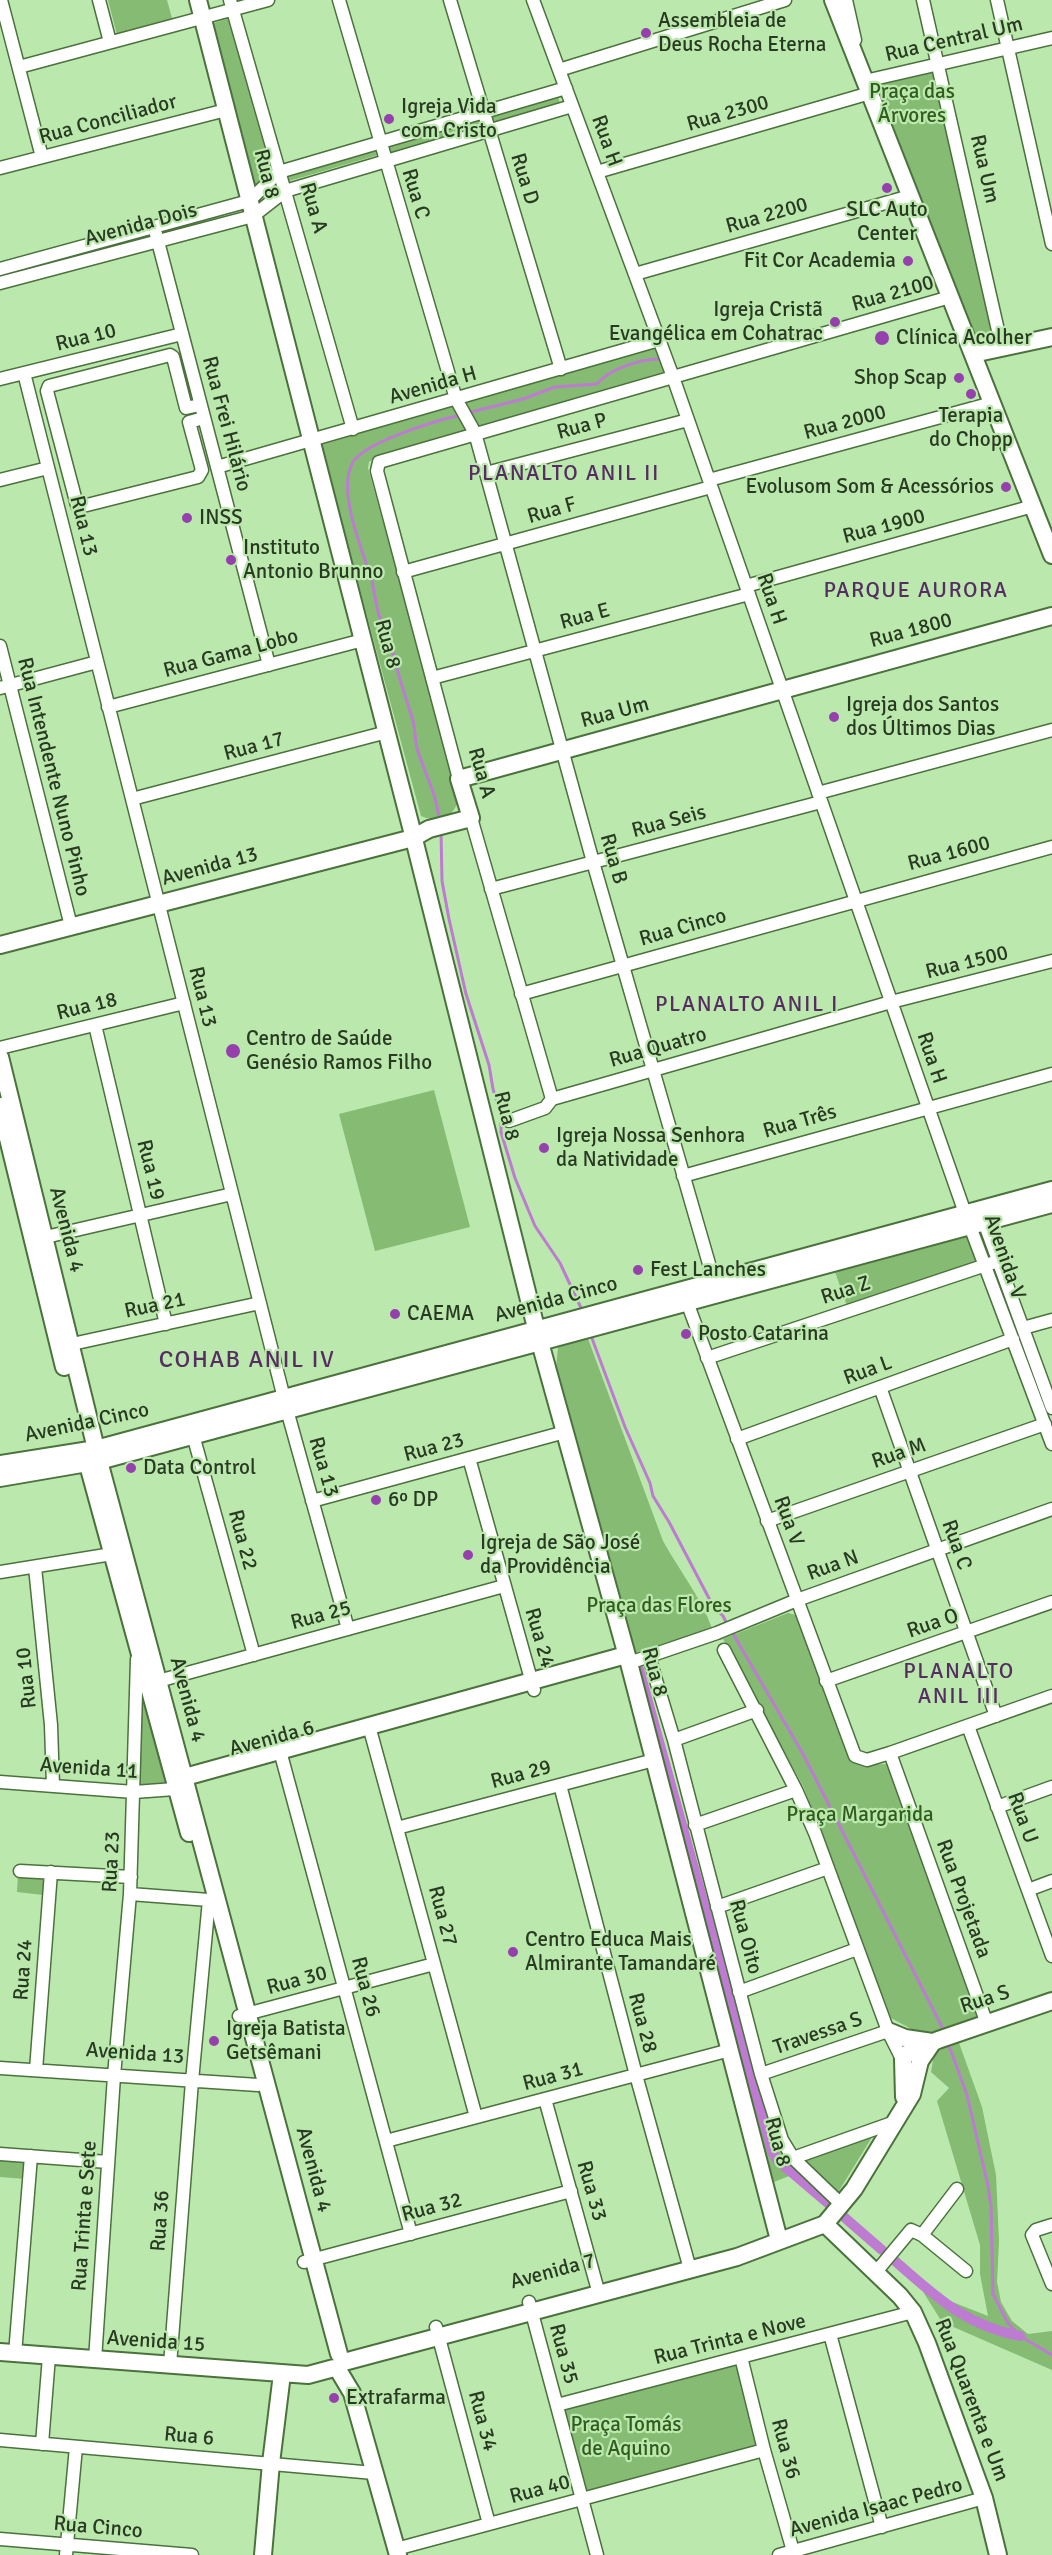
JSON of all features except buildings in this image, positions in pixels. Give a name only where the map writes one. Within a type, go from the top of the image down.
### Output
[{"type":"street","points":[[1,0],[3,21],[19,67],[42,157]]},
{"type":"street","points":[[99,0],[110,42]]},
{"type":"street","name":"Rua 8","points":[[198,0],[387,732],[538,1335],[654,1760],[779,2240]]},
{"type":"street","points":[[19,67],[203,18],[231,5],[268,0]]},
{"type":"street","name":"Rua C","points":[[339,0],[456,399],[469,422]]},
{"type":"street","name":"Rua D","points":[[450,0],[561,369]]},
{"type":"street","name":"Rua H","points":[[533,0],[673,377],[927,1107],[973,1221]]},
{"type":"street","points":[[559,70],[785,0]]},
{"type":"street","points":[[833,0],[1052,555]]},
{"type":"street","points":[[846,0],[865,80]]},
{"type":"street","name":"Rua Um","points":[[923,0],[1002,348]]},
{"type":"street","points":[[997,0],[1052,244]]},
{"type":"street","name":"Rua A","points":[[231,5],[353,429]]},
{"type":"street","name":"Rua Central Um","points":[[865,80],[1052,38]]},
{"type":"street","name":"Rua 2300","points":[[597,172],[865,80]]},
{"type":"street","points":[[279,172],[566,88]]},
{"type":"street","points":[[285,191],[572,106]]},
{"type":"street","name":"Rua Conciliador","points":[[0,168],[226,110]]},
{"type":"street","name":"Avenida Dois","points":[[0,269],[154,227],[251,209],[279,172]]},
{"type":"street","name":"Avenida Dois","points":[[0,283],[157,241],[251,209],[285,191]]},
{"type":"street","name":"Rua 2200","points":[[634,274],[910,196]]},
{"type":"street","name":"Rua Frei Hilário","points":[[154,227],[269,665]]},
{"type":"street","name":"Rua 2100","points":[[673,377],[950,297]]},
{"type":"street","name":"Rua 10","points":[[0,379],[182,334]]},
{"type":"street","points":[[973,354],[1052,337]]},
{"type":"street","name":"Avenida H","points":[[217,467],[311,442],[659,340]]},
{"type":"street","points":[[195,406],[186,408],[173,357],[170,355],[49,386],[47,391],[77,505],[83,506],[198,477],[202,470],[189,422],[200,419]]},
{"type":"street","name":"Rua 13","points":[[24,374],[286,1404],[348,1629]]},
{"type":"street","points":[[469,422],[673,377]]},
{"type":"street","name":"Rua 2000","points":[[710,483],[992,403]]},
{"type":"street","name":"Rua P","points":[[486,472],[688,420]]},
{"type":"street","name":"Rua A","points":[[469,422],[383,460],[377,471],[459,778],[552,1099]]},
{"type":"street","name":"Rua B","points":[[469,422],[486,472],[593,862],[716,1287]]},
{"type":"street","points":[[0,480],[48,468]]},
{"type":"street","name":"Rua F","points":[[403,573],[710,483]]},
{"type":"street","name":"Rua 1900","points":[[747,590],[1033,506]]},
{"type":"street","name":"Rua E","points":[[432,678],[747,590]]},
{"type":"street","name":"Rua 1800","points":[[782,690],[1052,616]]},
{"type":"street","name":"Rua Gama Lobo","points":[[108,707],[363,640]]},
{"type":"street","name":"Rua Intendente Nuno Pinho","points":[[0,646],[5,686],[69,921]]},
{"type":"street","points":[[5,686],[97,662]]},
{"type":"street","name":"Rua Um","points":[[459,778],[782,690]]},
{"type":"street","name":"Rua Seis","points":[[491,889],[820,798],[1052,730]]},
{"type":"street","name":"Rua 17","points":[[132,799],[387,732]]},
{"type":"street","name":"Avenida 13","points":[[0,935],[69,921],[471,818]]},
{"type":"street","name":"Rua 1600","points":[[855,900],[1052,847]]},
{"type":"street","name":"Rua Cinco","points":[[521,994],[855,900]]},
{"type":"street","name":"Avenida 13","points":[[0,945],[69,921]]},
{"type":"street","name":"Rua 1500","points":[[891,1002],[1052,961]]},
{"type":"street","name":"Rua Quatro","points":[[509,1120],[545,1108],[552,1099],[891,1002]]},
{"type":"street","name":"Rua 18","points":[[0,1048],[184,1003]]},
{"type":"street","name":"Rua 19","points":[[95,1025],[166,1324]]},
{"type":"street","name":"Avenida 4","points":[[0,1057],[38,1239],[92,1456],[153,1683],[183,1784],[336,2361],[352,2392],[397,2552]]},
{"type":"street","name":"Rua Três","points":[[683,1176],[1052,1074]]},
{"type":"street","name":"Avenida 4","points":[[0,1106],[30,1204]]},
{"type":"street","name":"Avenida Cinco","points":[[973,1221],[1052,1190]]},
{"type":"street","points":[[38,1239],[232,1194]]},
{"type":"street","name":"Avenida Cinco","points":[[0,1478],[92,1456],[716,1287],[973,1221],[1052,1204]]},
{"type":"street","name":"Avenida V","points":[[973,1221],[998,1261],[1052,1408]]},
{"type":"street","name":"Avenida V","points":[[973,1221],[985,1266],[1052,1444]]},
{"type":"street","name":"Rua Z","points":[[707,1358],[998,1261]]},
{"type":"street","name":"Avenida Cinco","points":[[611,1315],[687,1302],[716,1287]]},
{"type":"street","name":"Rua V","points":[[687,1302],[853,1753],[860,1759],[867,1760],[890,1754]]},
{"type":"street","name":"Rua 21","points":[[65,1346],[260,1303]]},
{"type":"street","points":[[1023,1328],[1052,1320]]},
{"type":"street","name":"Rua L","points":[[737,1439],[1013,1339]]},
{"type":"street","name":"Rua C","points":[[880,1387],[996,1716]]},
{"type":"street","name":"Avenida Cinco","points":[[0,1464],[92,1456],[193,1435],[286,1404]]},
{"type":"street","name":"Rua M","points":[[767,1521],[1045,1424]]},
{"type":"street","name":"Rua 23","points":[[312,1501],[565,1432]]},
{"type":"street","name":"Rua 22","points":[[193,1435],[254,1655]]},
{"type":"street","name":"Avenida 4","points":[[92,1456],[112,1554],[138,1649],[153,1683]]},
{"type":"street","name":"Rua 24","points":[[469,1458],[533,1686]]},
{"type":"street","name":"Rua N","points":[[627,1659],[649,1657],[717,1633],[796,1600],[1052,1509]]},
{"type":"street","points":[[0,1572],[112,1554]]},
{"type":"street","name":"Rua 10","points":[[35,1567],[51,1725],[53,1786]]},
{"type":"street","name":"Rua 25","points":[[153,1683],[504,1586]]},
{"type":"street","name":"Rua O","points":[[826,1681],[1052,1602]]},
{"type":"street","name":"Rua 23","points":[[114,2076],[131,1877],[138,1649]]},
{"type":"street","points":[[724,1650],[757,1710],[796,1790],[828,1868],[888,2031],[911,2059],[936,2041]]},
{"type":"street","name":"Rua Oito","points":[[649,1657],[674,1740],[761,2074],[782,2140],[793,2158],[842,2205]]},
{"type":"street","name":"Avenida 6","points":[[183,1784],[627,1659]]},
{"type":"street","points":[[890,1754],[1052,1696]]},
{"type":"street","points":[[674,1740],[757,1710]]},
{"type":"street","name":"Rua U","points":[[968,1726],[1052,1956]]},
{"type":"street","name":"Rua 27","points":[[370,1730],[476,2117]]},
{"type":"street","name":"Rua Projetada","points":[[890,1754],[987,2024]]},
{"type":"street","name":"Rua 26","points":[[282,1755],[411,2234]]},
{"type":"street","name":"Rua 29","points":[[397,1828],[654,1760]]},
{"type":"street","name":"Avenida 11","points":[[0,1782],[134,1792],[183,1784]]},
{"type":"street","name":"Rua 28","points":[[560,1785],[688,2264]]},
{"type":"street","points":[[997,1807],[1052,1787]]},
{"type":"street","points":[[695,1825],[796,1790]]},
{"type":"street","points":[[717,1907],[828,1868]]},
{"type":"street","points":[[20,1870],[131,1877]]},
{"type":"street","name":"Rua 24","points":[[36,2070],[51,1872]]},
{"type":"street","points":[[1028,1890],[1052,1881]]},
{"type":"street","points":[[130,1894],[213,1899],[192,2081]]},
{"type":"street","points":[[739,1992],[857,1949]]},
{"type":"street","name":"Rua 30","points":[[244,2015],[434,1964]]},
{"type":"street","name":"Rua S","points":[[936,2041],[1051,2004]]},
{"type":"street","points":[[888,2031],[905,2038],[936,2041]]},
{"type":"street","name":"Travessa S","points":[[761,2074],[888,2031]]},
{"type":"street","name":"Rua 31","points":[[386,2141],[730,2050]]},
{"type":"street","name":"Avenida 7","points":[[336,2361],[688,2264],[734,2246],[779,2240],[825,2224],[842,2205],[914,2089],[911,2059]]},
{"type":"street","name":"Avenida 13","points":[[0,2068],[262,2084]]},
{"type":"street","name":"Rua Trinta e Sete","points":[[95,2360],[114,2076]]},
{"type":"street","name":"Rua 36","points":[[170,2365],[192,2081]]},
{"type":"street","name":"Rua 33","points":[[545,2099],[598,2289]]},
{"type":"street","points":[[793,2158],[897,2116]]},
{"type":"street","points":[[0,2154],[108,2162]]},
{"type":"street","points":[[7,2353],[32,2156]]},
{"type":"street","points":[[922,2235],[957,2189]]},
{"type":"street","name":"Rua 32","points":[[309,2261],[571,2191]]},
{"type":"street","name":"Rua Quarenta e Um","points":[[825,2224],[876,2272],[913,2312],[927,2343],[984,2498],[998,2555]]},
{"type":"street","points":[[1052,2225],[1036,2230],[1033,2239],[1052,2284]]},
{"type":"street","points":[[876,2272],[908,2231],[915,2230],[966,2271]]},
{"type":"street","name":"Rua 35","points":[[531,2307],[597,2555]]},
{"type":"street","name":"Rua Trinta e Nove","points":[[557,2405],[913,2312]]},
{"type":"street","name":"Rua 34","points":[[437,2332],[489,2524]]},
{"type":"street","points":[[830,2334],[882,2527]]},
{"type":"street","name":"Avenida 15","points":[[7,2353],[309,2375],[336,2361]]},
{"type":"street","points":[[42,2444],[49,2356]]},
{"type":"street","name":"Rua 36","points":[[741,2357],[764,2450],[793,2551]]},
{"type":"street","points":[[263,2555],[282,2374]]},
{"type":"street","name":"Rua 6","points":[[0,2440],[374,2473]]},
{"type":"street","points":[[67,2550],[76,2447]]},
{"type":"street","name":"Rua 40","points":[[397,2552],[489,2524],[764,2450]]},
{"type":"street","name":"Avenida Isaac Pedro","points":[[779,2555],[984,2498]]},
{"type":"street","name":"Rua Cinco","points":[[0,2539],[67,2550],[192,2555]]},
{"type":"green space","points":[[108,0],[167,0],[173,22],[117,35]]},
{"type":"green space","points":[[229,18],[272,164],[252,191],[211,24]]},
{"type":"green space","name":"Praça das Árvores","points":[[931,68],[935,74],[992,336],[983,339],[970,336],[873,84]]},
{"type":"green space","points":[[557,93],[560,103],[388,154],[385,144]]},
{"type":"green space","points":[[376,149],[378,155],[289,181],[287,173]]},
{"type":"green space","points":[[657,345],[667,371],[378,455],[369,462],[368,468],[459,796],[451,814],[446,817],[435,819],[421,816],[321,445]]},
{"type":"green space","points":[[434,1090],[470,1227],[375,1251],[339,1114]]},
{"type":"green space","points":[[971,1231],[981,1262],[847,1306],[834,1269]]},
{"type":"green space","name":"Praça das Flores","points":[[587,1336],[663,1541],[695,1594],[712,1628],[634,1653],[556,1368],[558,1347]]},
{"type":"green space","name":"Praça Margarida","points":[[788,1613],[796,1615],[849,1757],[862,1765],[887,1764],[978,2020],[926,2037],[891,2018],[803,1786],[723,1639]]},
{"type":"green space","points":[[641,1665],[777,2147],[799,2172],[774,2182],[636,1667]]},
{"type":"green space","points":[[135,1679],[171,1785],[137,1789]]},
{"type":"green space","points":[[18,1874],[44,1876],[43,1895],[17,1892]]},
{"type":"green space","points":[[958,2040],[982,2107],[996,2175],[999,2241],[997,2282],[1001,2302],[1012,2321],[1028,2334],[1052,2331],[1052,2370],[942,2322],[922,2290],[988,2316],[980,2274],[980,2245],[937,2101],[949,2088],[931,2072],[935,2048]]},
{"type":"green space","points":[[874,2134],[837,2194],[802,2160]]},
{"type":"green space","points":[[0,2158],[27,2160],[26,2179],[0,2177]]},
{"type":"green space","name":"Praça Tomás de Aquino","points":[[741,2357],[764,2450],[582,2499],[557,2405]]},
{"type":"waterway","points":[[467,413],[523,399],[555,387],[597,384],[609,374],[625,366],[659,359]]},
{"type":"waterway","points":[[439,822],[433,793],[417,748],[413,721],[390,639],[379,616],[372,581],[353,521],[348,489],[353,462],[360,454],[403,433],[461,415]]},
{"type":"waterway","points":[[441,831],[442,881],[449,919],[466,994],[489,1065],[501,1115],[501,1132],[515,1178],[535,1226],[560,1263],[582,1310]]},
{"type":"waterway","points":[[590,1333],[625,1427],[650,1483],[653,1496],[713,1606],[723,1616],[728,1626]]},
{"type":"waterway","points":[[732,1632],[803,1754],[944,2031]]},
{"type":"waterway","points":[[639,1669],[772,2151],[777,2160],[830,2205]]},
{"type":"waterway","points":[[948,2043],[967,2095],[988,2186],[991,2207],[993,2294],[1008,2323],[1020,2336],[1052,2355]]},
{"type":"waterway","points":[[844,2217],[882,2250]]},
{"type":"waterway","points":[[895,2261],[952,2308],[983,2325],[1020,2336]]},
{"type":"place","name":"Assembleia de Deus Rocha Eterna","points":[[646,33]]},
{"type":"place","name":"Igreja Vida com Cristo","points":[[389,119]]},
{"type":"place","name":"SLC Auto Center","points":[[887,188]]},
{"type":"place","name":"Fit Cor Academia","points":[[908,261]]},
{"type":"place","name":"Igreja Cristã Evangélica em Cohatrac","points":[[835,322]]},
{"type":"place","name":"Clínica Acolher","points":[[882,338]]},
{"type":"place","name":"Shop Scap","points":[[959,378]]},
{"type":"place","name":"Terapia do Chopp","points":[[971,394]]},
{"type":"place","name":"Evolusom Som & Acessórios","points":[[1006,487]]},
{"type":"place","name":"INSS","points":[[187,518]]},
{"type":"place","name":"Instituto Antonio Brunno","points":[[231,560]]},
{"type":"place","name":"Igreja dos Santos dos Últimos Dias","points":[[834,717]]},
{"type":"place","name":"Centro de Saúde Genésio Ramos Filho","points":[[233,1051]]},
{"type":"place","name":"Igreja Nossa Senhora da Natividade","points":[[544,1148]]},
{"type":"place","name":"Fest Lanches","points":[[638,1270]]},
{"type":"place","name":"CAEMA","points":[[395,1314]]},
{"type":"place","name":"Posto Catarina","points":[[686,1334]]},
{"type":"place","name":"Data Control","points":[[131,1468]]},
{"type":"place","name":"6º DP","points":[[376,1500]]},
{"type":"place","name":"Igreja de São José da Providência","points":[[468,1555]]},
{"type":"place","name":"Centro Educa Mais Almirante Tamandaré","points":[[513,1952]]},
{"type":"place","name":"Igreja Batista Getsêmani","points":[[214,2041]]},
{"type":"place","name":"Extrafarma","points":[[334,2398]]},
{"type":"district","name":"PLANALTO ANIL II","points":[[564,474]]},
{"type":"district","name":"PARQUE AURORA","points":[[916,591]]},
{"type":"district","name":"PLANALTO ANIL I","points":[[747,1005]]},
{"type":"district","name":"COHAB ANIL IV","points":[[247,1361]]},
{"type":"district","name":"PLANALTO ANIL III","points":[[959,1685]]}]
